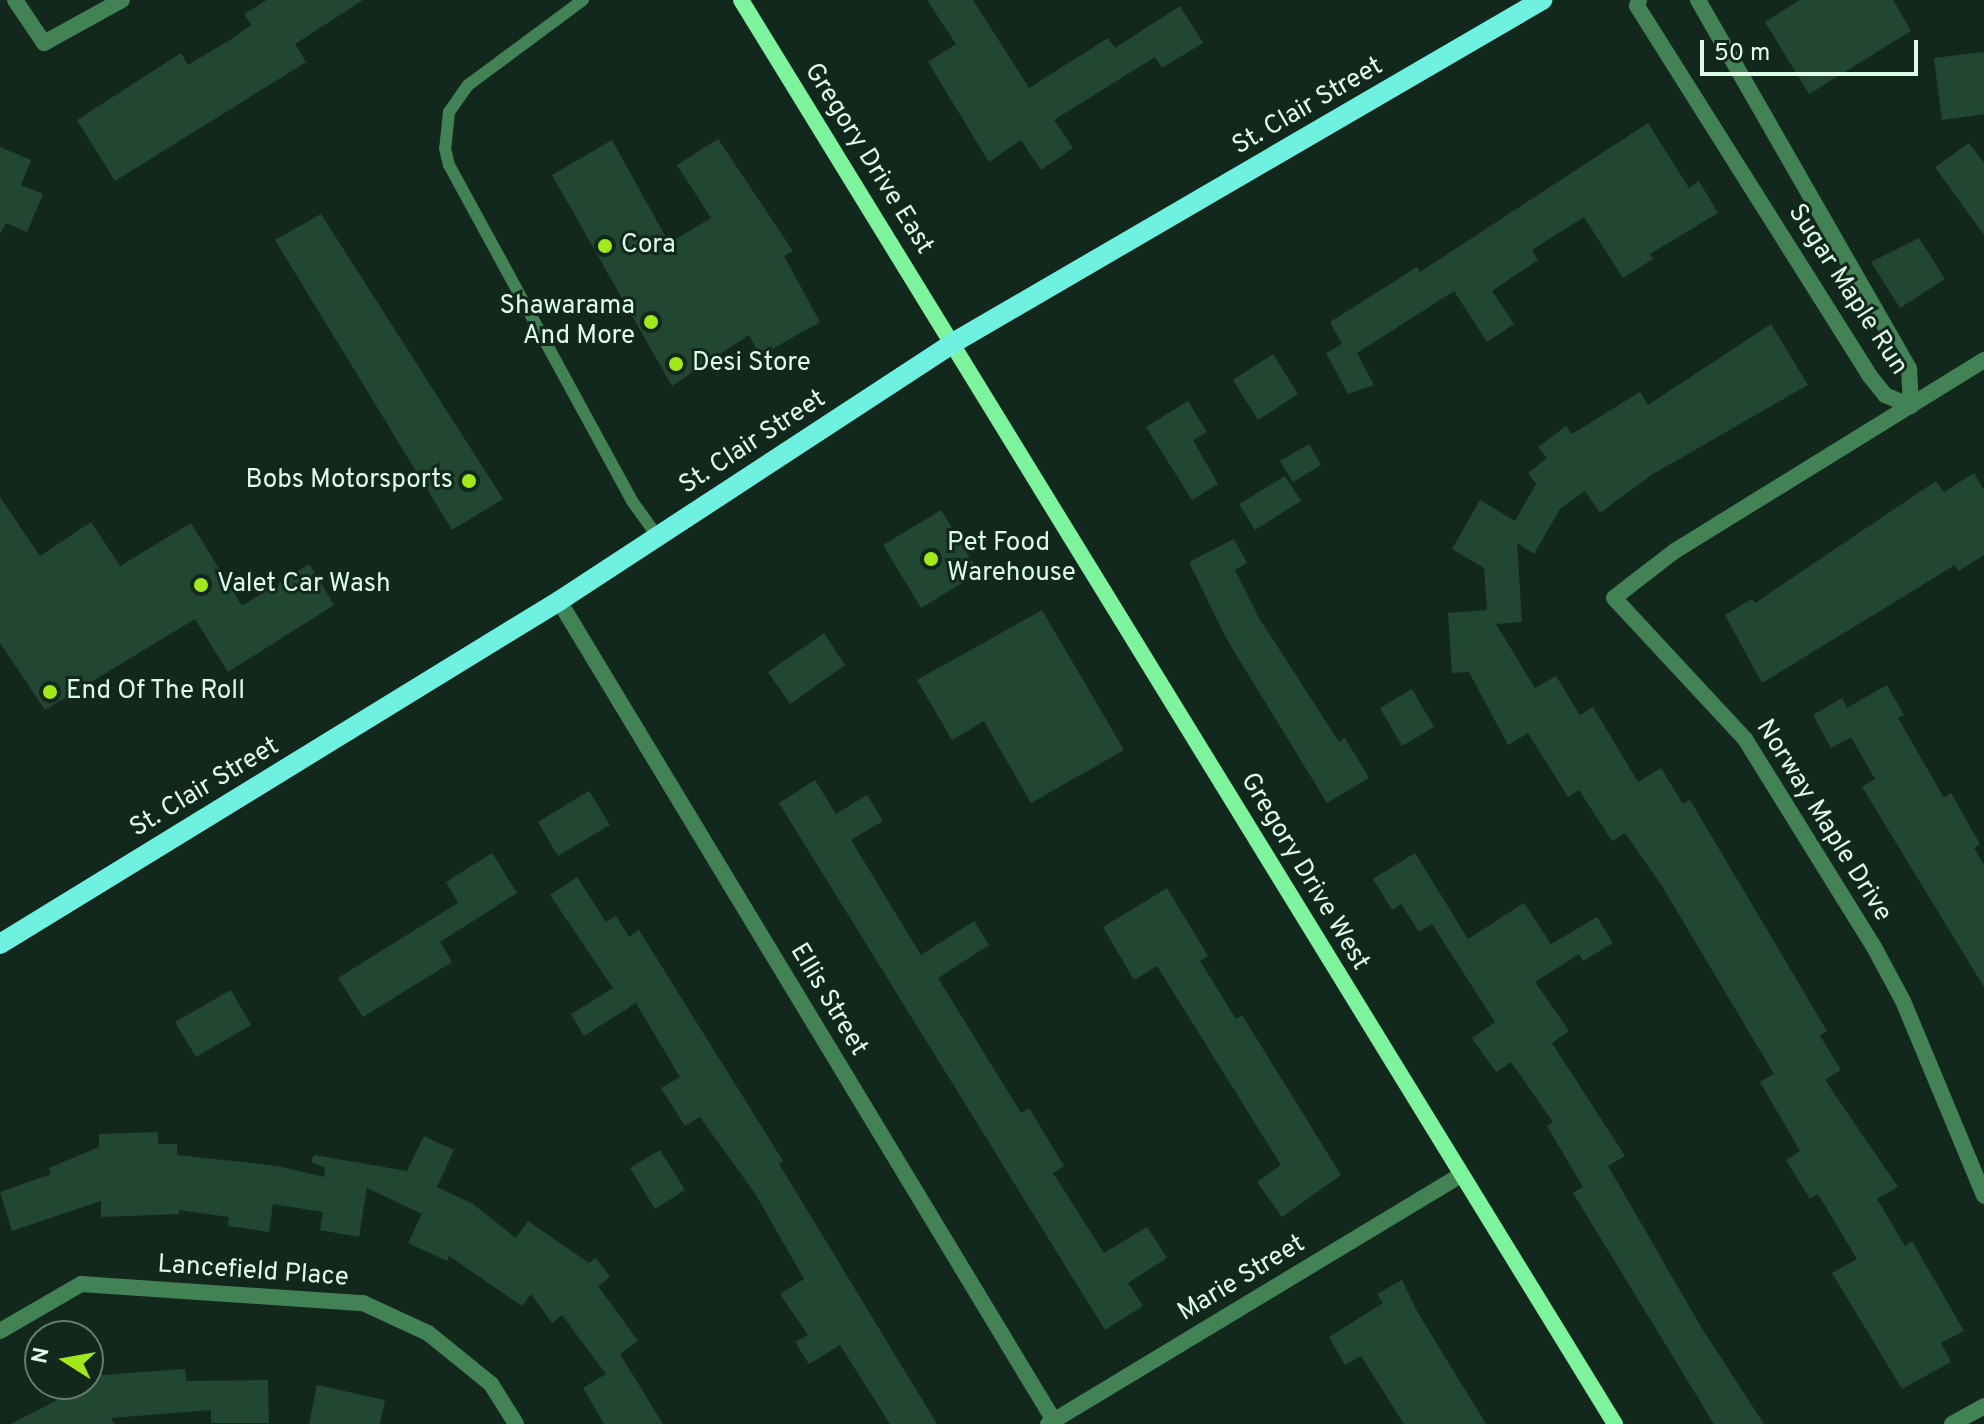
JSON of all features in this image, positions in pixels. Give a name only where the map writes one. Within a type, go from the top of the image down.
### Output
[{"type":"main road","name":"St. Clair Street","points":[[0,944],[559,601],[953,343],[1542,0]]},
{"type":"street","points":[[15,0],[44,43],[122,0]]},
{"type":"street","name":"Gregory Drive East","points":[[741,0],[953,343]]},
{"type":"street","name":"Sugar Maple Run","points":[[1639,0],[1637,6],[1869,375],[1885,395],[1911,406],[1909,368],[1698,0]]},
{"type":"street","name":"Gregory Drive West","points":[[953,343],[1615,1424]]},
{"type":"street","name":"Norway Maple Drive","points":[[1984,360],[1676,550],[1614,598],[1745,739],[1874,947],[1903,1001],[1984,1196]]},
{"type":"street","name":"Ellis Street","points":[[559,601],[1052,1423]]},
{"type":"street","name":"Marie Street","points":[[1052,1423],[1461,1175]]},
{"type":"street","name":"Lancefield Place","points":[[0,1331],[81,1284],[363,1303],[428,1333],[491,1384],[516,1424]]},
{"type":"street","points":[[1952,1424],[1984,1406]]},
{"type":"lane","points":[[583,0],[468,85],[449,112],[445,148],[449,165],[632,501],[658,537]]},
{"type":"building","points":[[267,0],[363,0],[295,44],[306,62],[115,181],[77,120],[181,53],[188,65],[230,40],[251,25],[244,14]]},
{"type":"building","points":[[927,0],[973,0],[1029,88],[1108,38],[1115,48],[1180,6],[1203,43],[1162,68],[1155,57],[1054,120],[1073,148],[1041,170],[1021,140],[989,162],[928,62],[956,44]]},
{"type":"building","points":[[1800,0],[1893,0],[1911,31],[1809,94],[1765,22]]},
{"type":"building","points":[[1984,52],[1984,114],[1942,120],[1934,58]]},
{"type":"building","points":[[1648,123],[1689,188],[1699,181],[1718,213],[1650,254],[1653,259],[1623,278],[1584,217],[1532,250],[1538,260],[1492,291],[1514,324],[1487,342],[1454,291],[1357,353],[1374,385],[1348,394],[1326,353],[1342,344],[1330,322],[1417,267],[1420,272]]},
{"type":"building","points":[[718,139],[793,251],[784,256],[820,322],[760,356],[749,335],[672,386],[552,175],[612,140],[669,243],[711,218],[677,165]]},
{"type":"building","points":[[1969,143],[1984,163],[1984,235],[1935,167]]},
{"type":"building","points":[[0,147],[31,160],[21,185],[43,194],[27,232],[6,223],[0,234]]},
{"type":"building","points":[[321,214],[503,499],[452,530],[275,240]]},
{"type":"building","points":[[1919,238],[1945,279],[1900,308],[1871,262]]},
{"type":"building","points":[[1771,324],[1808,385],[1653,474],[1600,513],[1585,491],[1560,509],[1534,554],[1517,543],[1522,622],[1496,624],[1535,688],[1556,676],[1580,715],[1593,707],[1638,782],[1661,768],[1683,804],[1690,800],[1827,1031],[1820,1036],[1841,1070],[1825,1080],[1898,1187],[1877,1199],[1905,1246],[1912,1241],[1964,1331],[1941,1343],[1951,1362],[1902,1389],[1832,1273],[1857,1259],[1818,1194],[1810,1199],[1786,1160],[1800,1151],[1760,1082],[1774,1074],[1662,886],[1625,833],[1612,841],[1579,790],[1568,797],[1528,733],[1508,745],[1469,672],[1452,673],[1448,613],[1487,610],[1484,568],[1452,549],[1480,500],[1515,521],[1536,484],[1528,473],[1547,458],[1538,447],[1566,426],[1572,434],[1640,392],[1648,405]]},
{"type":"building","points":[[1273,354],[1298,394],[1258,420],[1233,380]]},
{"type":"building","points":[[1188,401],[1207,432],[1193,440],[1218,484],[1192,500],[1146,427]]},
{"type":"building","points":[[1309,444],[1321,465],[1293,482],[1280,461]]},
{"type":"building","points":[[1974,473],[1984,490],[1984,555],[1959,571],[1955,565],[1762,683],[1725,615],[1752,599],[1755,603],[1936,481],[1944,492]]},
{"type":"building","points":[[1285,476],[1301,501],[1255,530],[1239,504]]},
{"type":"building","points":[[0,497],[40,556],[91,522],[120,566],[191,523],[242,606],[309,564],[334,605],[228,672],[195,619],[45,710],[0,643]]},
{"type":"building","name":"Pet Food Warehouse","points":[[941,510],[979,573],[921,608],[883,545]]},
{"type":"building","points":[[1234,539],[1247,563],[1235,570],[1259,618],[1339,742],[1345,738],[1369,778],[1327,803],[1226,638],[1189,562]]},
{"type":"building","points":[[1042,610],[1124,750],[1031,803],[984,721],[952,740],[917,680]]},
{"type":"building","points":[[824,633],[845,665],[790,704],[768,672]]},
{"type":"building","points":[[1887,685],[1904,715],[1898,718],[1944,798],[1951,793],[1980,844],[1974,848],[1984,865],[1984,987],[1862,787],[1875,779],[1851,737],[1831,748],[1813,715],[1842,698],[1847,708]]},
{"type":"building","points":[[1412,689],[1434,727],[1402,746],[1380,708]]},
{"type":"building","points":[[815,780],[836,814],[867,795],[883,821],[851,840],[921,955],[974,921],[989,945],[938,978],[1021,1113],[1029,1108],[1064,1166],[1053,1173],[1104,1253],[1147,1227],[1167,1258],[1128,1283],[1143,1306],[1105,1330],[779,803]]},
{"type":"building","points":[[589,791],[610,825],[558,856],[538,822]]},
{"type":"building","points":[[492,853],[517,893],[440,942],[452,962],[363,1017],[338,978],[458,903],[446,882]]},
{"type":"building","points":[[1415,853],[1468,939],[1524,903],[1551,944],[1597,917],[1613,943],[1583,961],[1579,954],[1535,982],[1569,1031],[1552,1043],[1625,1156],[1608,1166],[1701,1327],[1764,1424],[1714,1424],[1573,1193],[1583,1187],[1547,1126],[1553,1122],[1511,1062],[1496,1072],[1472,1038],[1495,1022],[1432,924],[1419,932],[1401,904],[1392,910],[1373,879]]},
{"type":"building","points":[[577,877],[606,922],[616,916],[629,937],[639,930],[783,1161],[779,1164],[937,1424],[890,1424],[840,1345],[809,1364],[795,1342],[808,1335],[780,1294],[804,1279],[756,1195],[700,1117],[685,1126],[661,1088],[680,1077],[636,1003],[584,1036],[571,1014],[613,988],[550,895]]},
{"type":"building","points":[[1167,888],[1208,956],[1200,961],[1236,1019],[1242,1015],[1341,1175],[1282,1217],[1257,1182],[1281,1165],[1157,966],[1134,980],[1103,927]]},
{"type":"building","points":[[231,990],[251,1025],[196,1057],[175,1022]]},
{"type":"building","points":[[158,1132],[158,1144],[177,1144],[177,1155],[278,1166],[324,1177],[325,1168],[311,1162],[314,1155],[407,1171],[424,1136],[454,1150],[437,1187],[473,1204],[516,1238],[528,1221],[589,1263],[596,1258],[610,1277],[598,1286],[638,1341],[620,1354],[663,1424],[604,1424],[583,1388],[606,1374],[562,1315],[552,1323],[531,1294],[522,1306],[449,1256],[447,1261],[408,1243],[422,1214],[367,1188],[359,1237],[320,1230],[323,1212],[273,1204],[269,1232],[228,1226],[229,1217],[179,1210],[179,1214],[101,1217],[101,1201],[12,1231],[0,1192],[51,1174],[49,1168],[99,1147],[99,1134]]},
{"type":"building","points":[[660,1150],[685,1190],[655,1209],[630,1168]]},
{"type":"building","points":[[1402,1280],[1418,1313],[1486,1424],[1404,1424],[1361,1356],[1345,1365],[1329,1337],[1383,1303],[1377,1294]]},
{"type":"building","points":[[185,1369],[186,1381],[268,1380],[269,1423],[211,1423],[211,1410],[111,1418],[114,1424],[11,1424],[57,1400],[104,1400],[104,1375]]},
{"type":"building","points":[[317,1385],[385,1400],[380,1424],[309,1424]]},
{"type":"place","name":"Cora","points":[[605,246]]},
{"type":"place","name":"Shawarama And More","points":[[651,322]]},
{"type":"place","name":"Desi Store","points":[[676,364]]},
{"type":"place","name":"Bobs Motorsports","points":[[469,481]]},
{"type":"place","name":"Pet Food Warehouse","points":[[931,559]]},
{"type":"place","name":"Valet Car Wash","points":[[201,585]]},
{"type":"place","name":"End Of The Roll","points":[[50,692]]}]
